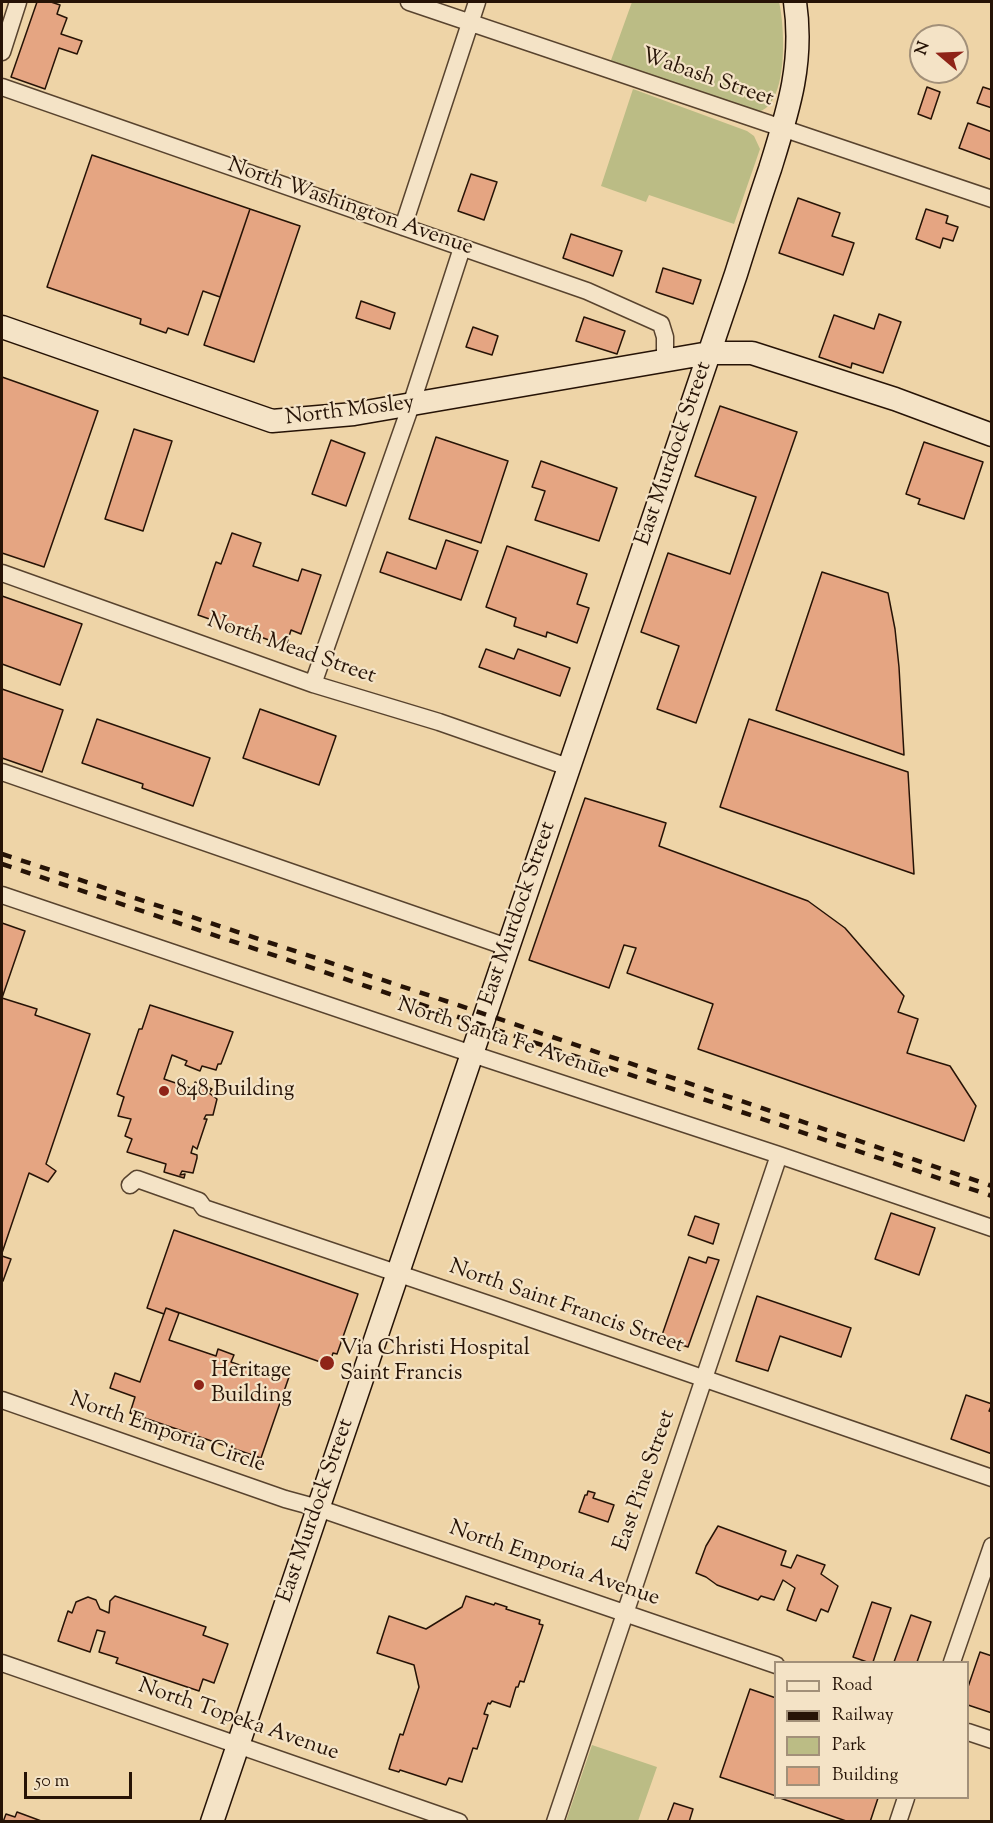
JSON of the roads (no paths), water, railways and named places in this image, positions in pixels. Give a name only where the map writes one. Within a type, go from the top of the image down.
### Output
[{"type":"street","points":[[2,52],[18,2]]},
{"type":"street","name":"Wabash Street","points":[[409,2],[992,199]]},
{"type":"street","points":[[404,227],[477,2]]},
{"type":"street","name":"East Murdock Street","points":[[212,1821],[783,129],[798,61],[799,42],[795,2]]},
{"type":"street","name":"North Washington Avenue","points":[[2,87],[586,291],[661,324],[665,337],[665,361]]},
{"type":"street","points":[[313,684],[411,405],[462,248]]},
{"type":"street","name":"North Mosley","points":[[2,327],[272,421],[354,414],[709,353]]},
{"type":"street","points":[[709,353],[752,353],[895,399],[992,435]]},
{"type":"street","name":"North Mead Street","points":[[2,573],[313,684],[439,722],[568,767]]},
{"type":"street","points":[[2,772],[507,947]]},
{"type":"street","name":"North Santa Fe Avenue","points":[[2,895],[992,1228]]},
{"type":"street","name":"East Pine Street","points":[[555,1821],[779,1155]]},
{"type":"street","name":"North Saint Francis Street","points":[[130,1185],[137,1179],[199,1201],[204,1208],[992,1478]]},
{"type":"street","name":"North Emporia Circle","points":[[2,1400],[285,1499],[318,1508]]},
{"type":"street","name":"North Emporia Avenue","points":[[318,1508],[774,1664]]},
{"type":"street","points":[[952,1661],[992,1546]]},
{"type":"street","name":"North Topeka Avenue","points":[[2,1663],[459,1821]]},
{"type":"street","points":[[969,1732],[992,1740]]},
{"type":"street","points":[[898,1821],[905,1799]]},
{"type":"railway","points":[[2,854],[455,1004],[992,1186]]},
{"type":"railway","points":[[2,864],[992,1196]]},
{"type":"place","name":"848 Building","points":[[164,1091]]},
{"type":"place","name":"Via Christi Hospital Saint Francis","points":[[327,1363]]},
{"type":"place","name":"Heritage Building","points":[[199,1385]]}]
